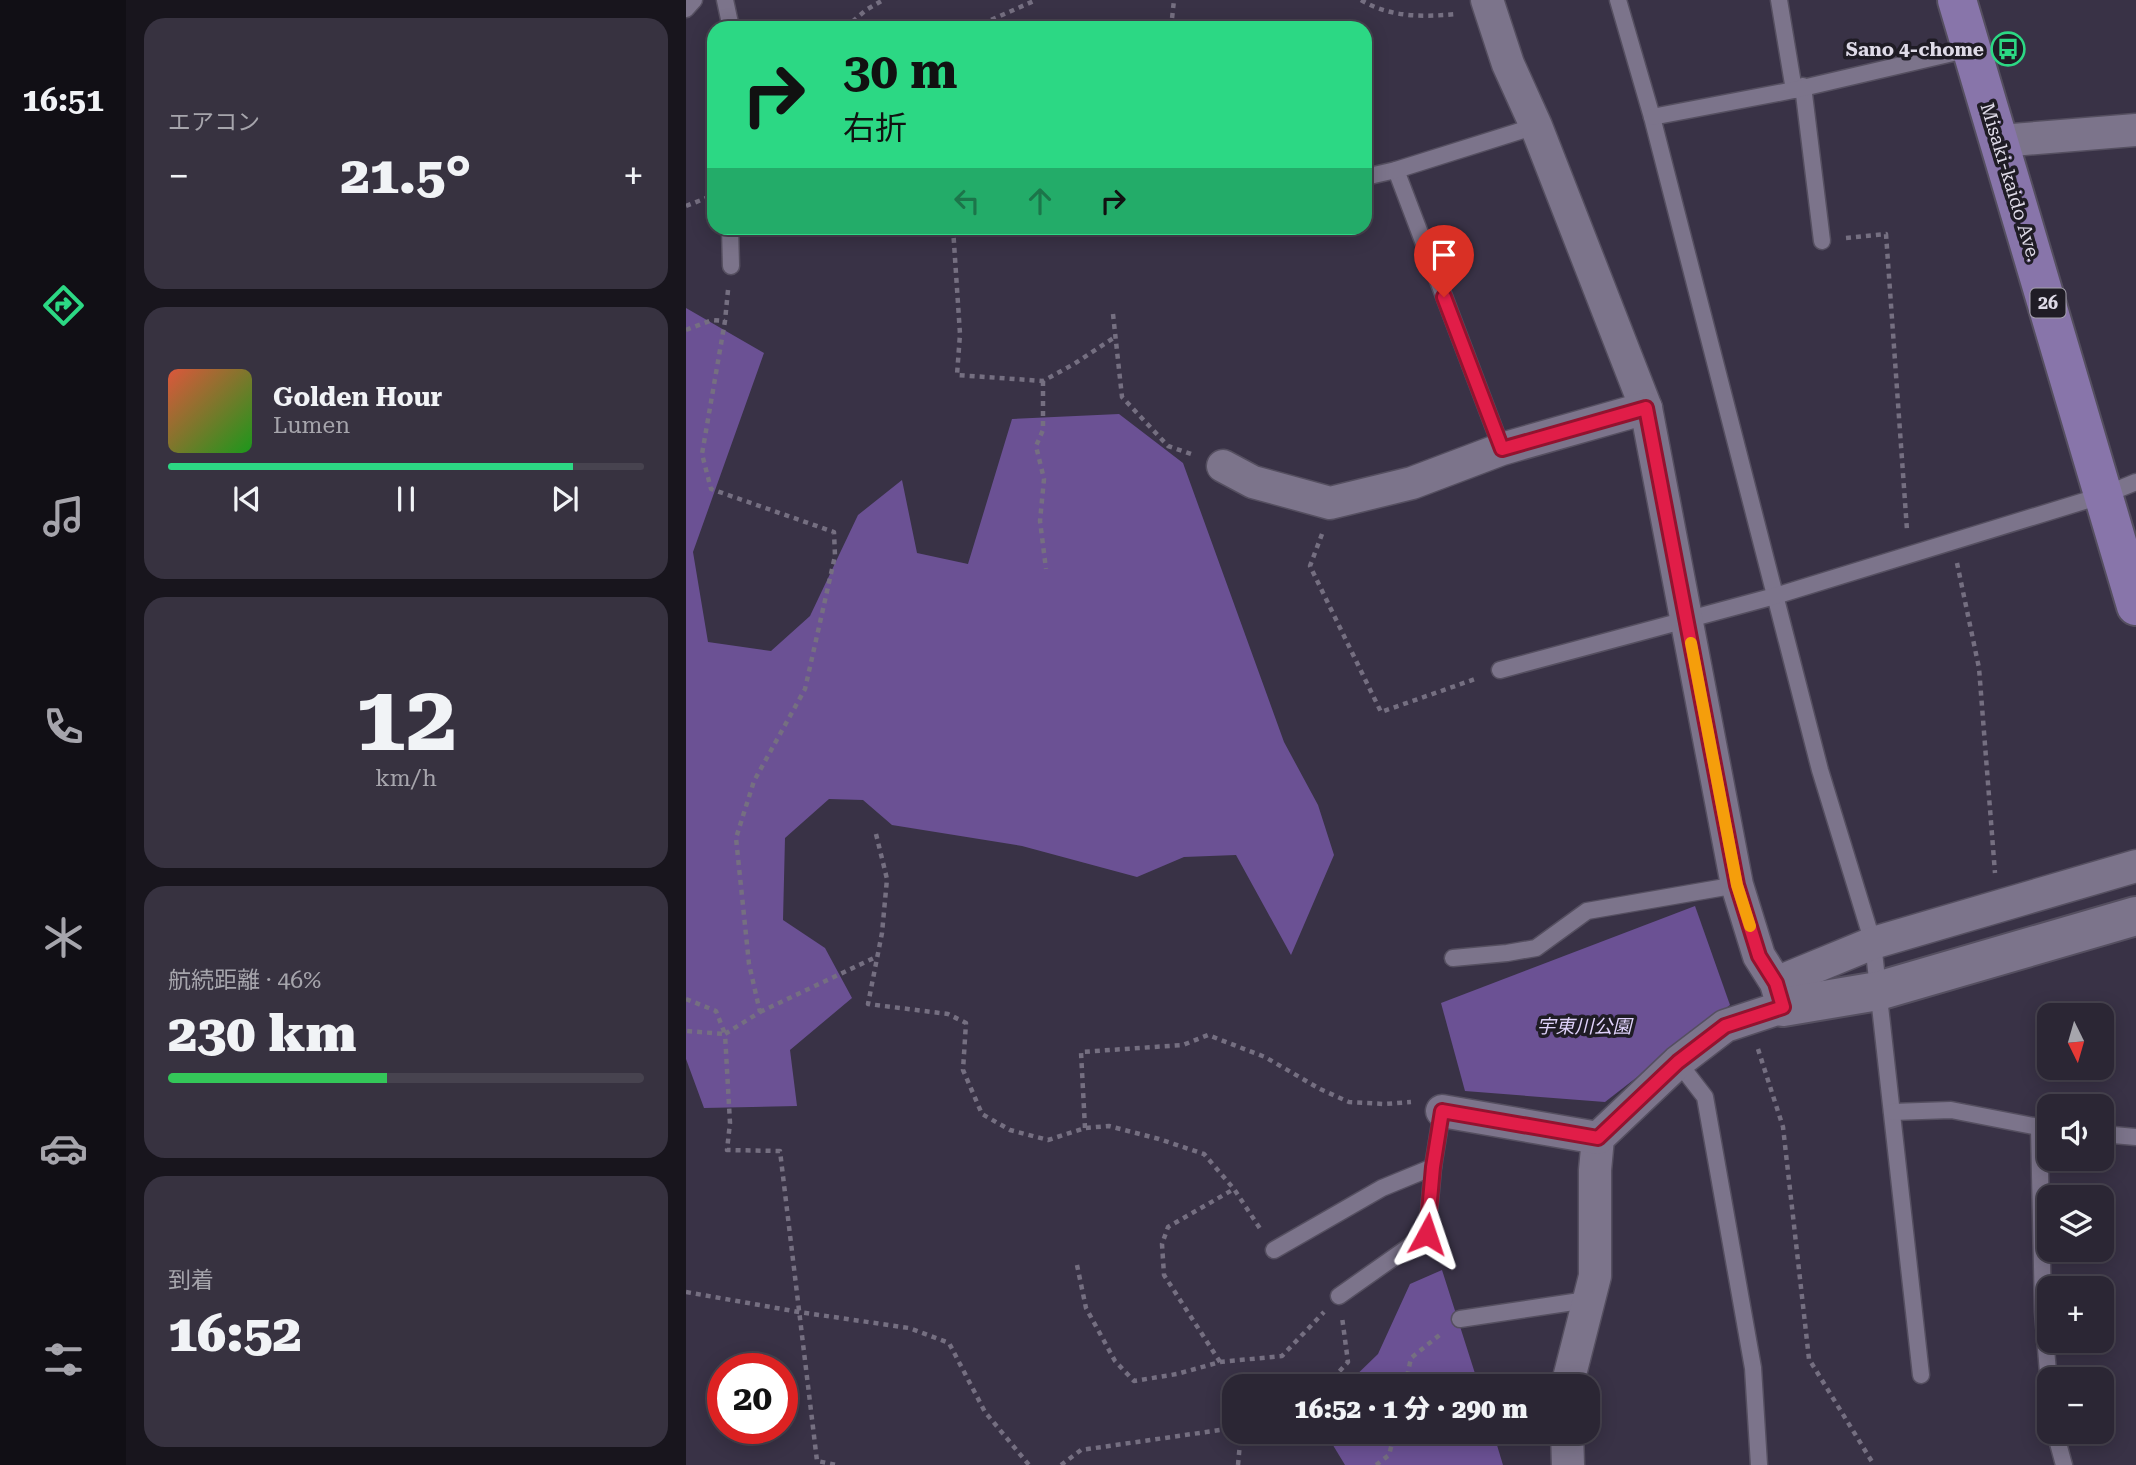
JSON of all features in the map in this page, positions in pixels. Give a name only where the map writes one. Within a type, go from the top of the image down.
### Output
[{"type":"main road","name":"Misaki-kaido Ave.","points":[[1957,0],[1970,50],[2000,141],[2120,489],[2136,606]]},
{"type":"street","points":[[1487,2],[1508,64],[1536,126],[1646,408],[1737,885],[1759,956],[1769,1003]]},
{"type":"street","points":[[2000,141],[2136,130]]},
{"type":"street","points":[[1223,466],[1253,482],[1330,503],[1412,483],[1502,449],[1646,408]]},
{"type":"street","points":[[1570,1374],[1595,1276],[1595,1170],[1598,1138],[1678,1062],[1725,1026],[1872,943],[2136,866]]},
{"type":"street","points":[[1769,1003],[1878,991],[2136,916]]},
{"type":"street","points":[[1442,1111],[1598,1138]]},
{"type":"street","points":[[1567,1444],[1568,1465]]},
{"type":"lane","points":[[686,9],[694,0]]},
{"type":"lane","points":[[726,0],[729,21]]},
{"type":"lane","points":[[1618,0],[1652,117],[1820,770],[1872,943],[1921,1375]]},
{"type":"lane","points":[[1779,0],[1798,88],[1822,241]]},
{"type":"lane","points":[[1652,117],[1891,69],[1970,50]]},
{"type":"lane","points":[[1372,175],[1536,126]]},
{"type":"lane","points":[[1396,170],[1502,449]]},
{"type":"lane","points":[[730,235],[731,266]]},
{"type":"lane","points":[[1500,670],[1775,596],[2120,489]]},
{"type":"lane","points":[[1453,958],[1507,953],[1536,947],[1587,911],[1737,885]]},
{"type":"lane","points":[[1678,1062],[1705,1097],[1754,1368],[1759,1465]]},
{"type":"lane","points":[[1892,1112],[1951,1110],[2037,1128]]},
{"type":"lane","points":[[1339,1296],[1427,1234],[1433,1167],[1442,1111]]},
{"type":"lane","points":[[2114,1135],[2136,1137]]},
{"type":"lane","points":[[1274,1250],[1382,1188],[1433,1167]]},
{"type":"lane","points":[[2044,1171],[2043,1312],[2048,1367]]},
{"type":"lane","points":[[1460,1319],[1587,1300]]},
{"type":"lane","points":[[2058,1444],[2064,1465]]},
{"type":"path","points":[[853,21],[883,0]]},
{"type":"path","points":[[989,21],[1036,0]]},
{"type":"path","points":[[1172,21],[1174,0]]},
{"type":"path","points":[[1362,0],[1377,9],[1421,17],[1461,14],[1487,2]]},
{"type":"path","points":[[686,206],[707,198]]},
{"type":"path","points":[[1822,241],[1886,234],[1909,555]]},
{"type":"path","points":[[953,235],[960,334],[957,375],[1043,381],[1115,337]]},
{"type":"path","points":[[731,266],[725,321],[702,454],[711,489],[834,532],[835,556],[805,689],[754,781],[736,838],[749,964],[760,1012]]},
{"type":"path","points":[[1113,314],[1122,397],[1168,446],[1223,466]]},
{"type":"path","points":[[686,330],[712,320],[725,321]]},
{"type":"path","points":[[1043,381],[1043,430],[1036,446],[1044,479],[1040,521],[1046,569]]},
{"type":"path","points":[[1330,503],[1323,532],[1310,566],[1381,712],[1500,670]]},
{"type":"path","points":[[1952,542],[1979,668],[1997,906]]},
{"type":"path","points":[[876,834],[887,879],[868,1004],[948,1014],[966,1023],[963,1070],[982,1114],[1010,1130],[1048,1140],[1085,1128],[1110,1126],[1204,1154],[1234,1189],[1274,1250]]},
{"type":"path","points":[[686,1031],[725,1034],[760,1012],[877,956]]},
{"type":"path","points":[[686,999],[716,1011],[725,1034],[730,1123],[727,1150],[780,1151],[817,1461],[837,1465]]},
{"type":"path","points":[[1769,1003],[1809,1359],[1874,1465]]},
{"type":"path","points":[[1085,1128],[1081,1052],[1183,1045],[1208,1035],[1265,1057],[1320,1089],[1349,1102],[1384,1104]]},
{"type":"path","points":[[1220,1362],[1164,1275],[1162,1244],[1168,1227],[1234,1189]]},
{"type":"path","points":[[1077,1265],[1086,1308],[1115,1360],[1134,1381],[1177,1374],[1220,1362],[1282,1356],[1339,1296]]},
{"type":"path","points":[[686,1292],[909,1328],[949,1343],[985,1412],[1029,1465]]},
{"type":"path","points":[[1337,1374],[1348,1362],[1339,1296]]},
{"type":"path","points":[[1408,1374],[1411,1358],[1460,1319]]},
{"type":"path","points":[[1061,1465],[1081,1450],[1222,1430]]},
{"type":"path","points":[[1238,1465],[1240,1444]]},
{"type":"path","points":[[1376,1465],[1390,1455],[1392,1444]]},
{"type":"green space","points":[[686,308],[764,353],[693,552],[708,642],[771,651],[810,616],[858,515],[902,480],[917,553],[968,564],[1012,419],[1119,414],[1183,463],[1284,742],[1318,805],[1334,855],[1291,955],[1236,855],[1184,857],[1137,877],[1022,846],[892,825],[863,800],[829,799],[785,838],[783,920],[825,948],[852,998],[790,1050],[797,1106],[704,1108],[686,1059]]},
{"type":"green space","name":"宇東川公園","points":[[1695,906],[1730,1005],[1605,1102],[1465,1091],[1441,1003]]},
{"type":"green space","points":[[1442,1270],[1475,1374],[1357,1374],[1378,1354],[1410,1284]]},
{"type":"green space","points":[[1332,1444],[1497,1444],[1503,1465],[1345,1465]]},
{"type":"slow traffic","points":[[1691,643],[1737,885],[1750,926]]},
{"type":"place","name":"Sano 4-chome","points":[[2008,49]]},
{"type":"route","points":[[1427,1234],[1433,1167],[1442,1111],[1598,1138],[1678,1062],[1725,1026],[1783,1007],[1776,983],[1759,956],[1737,885],[1646,408],[1502,449],[1444,297]]}]
